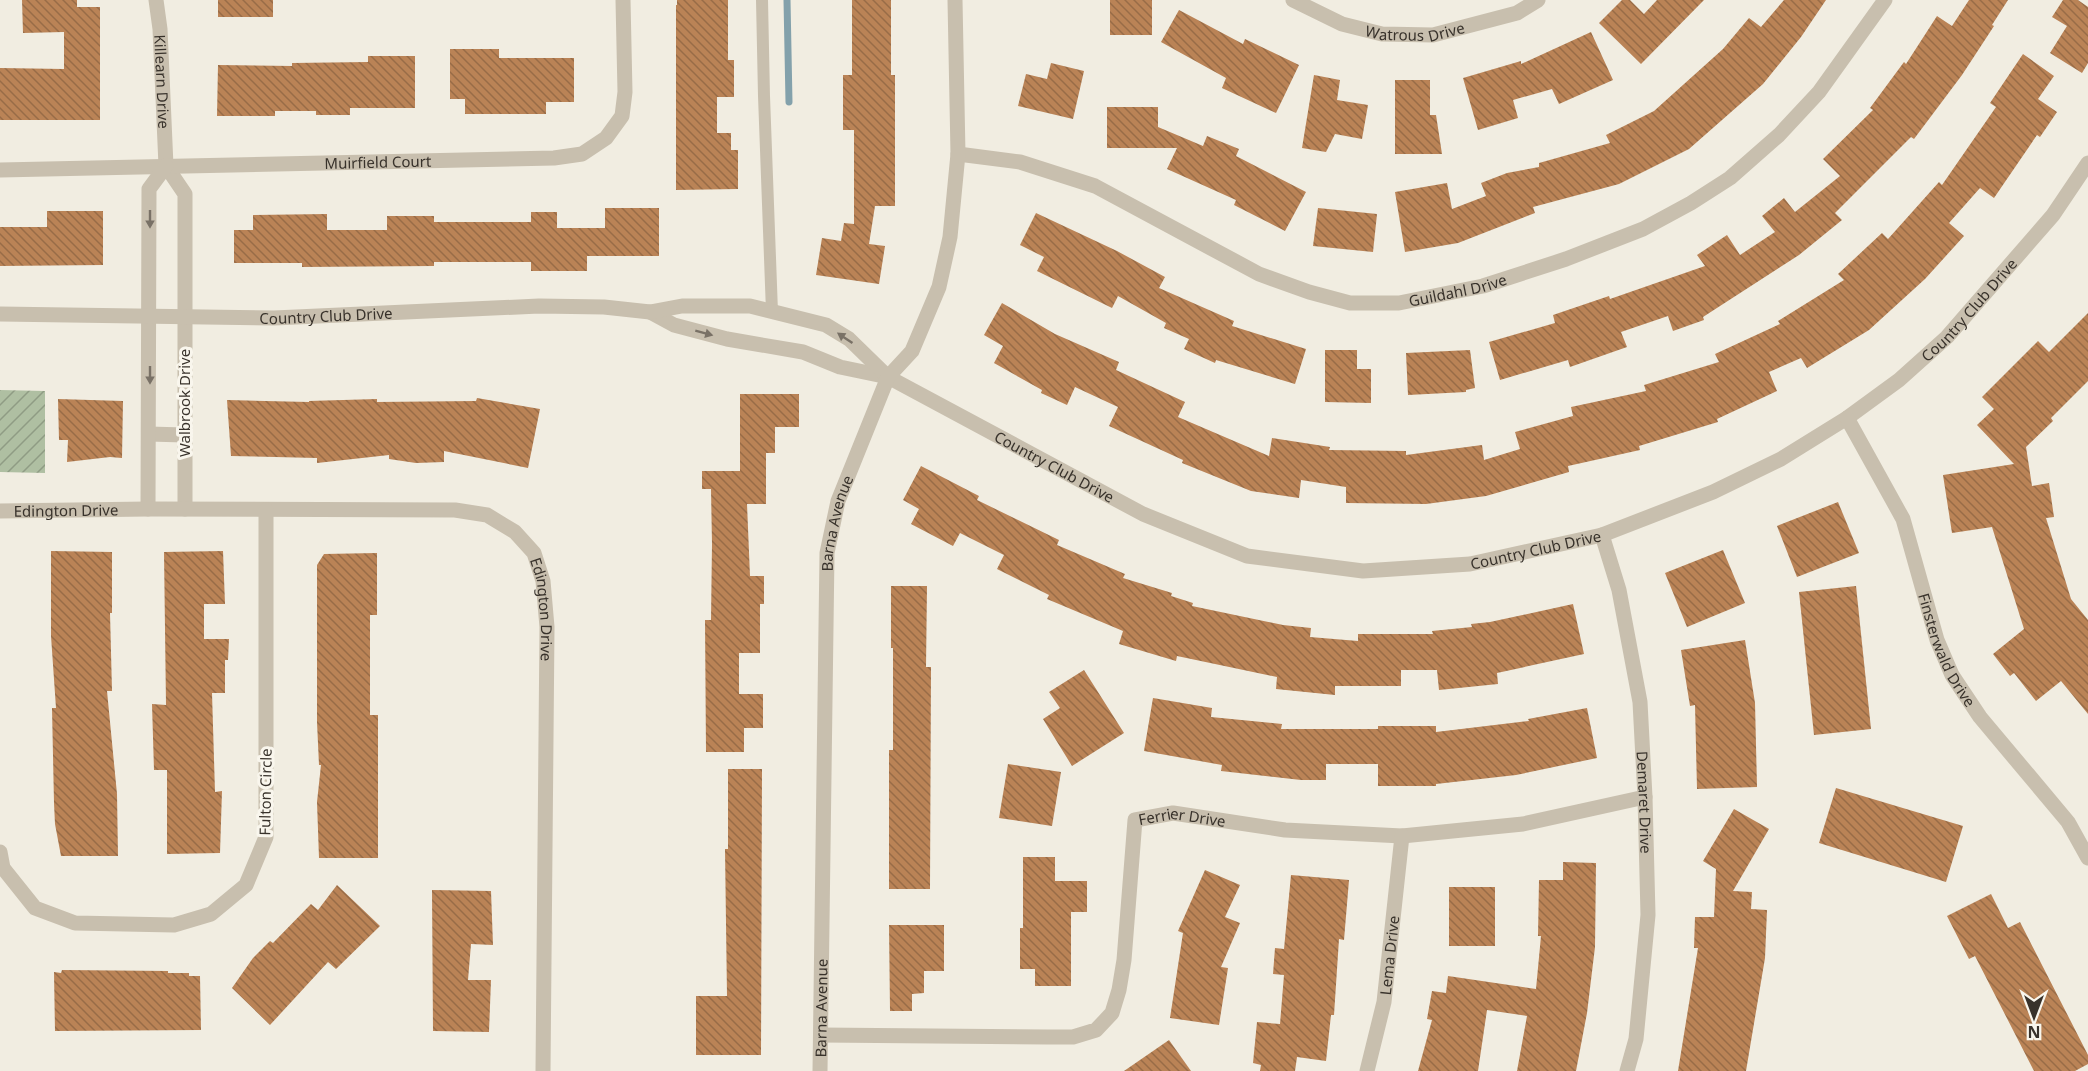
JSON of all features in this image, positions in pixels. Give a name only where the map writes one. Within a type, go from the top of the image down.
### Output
[{"type":"street","name":"Killearn Drive","points":[[156,0],[166,166]]},
{"type":"street","name":"Muirfield Court","points":[[0,170],[554,158],[582,154],[606,138],[622,116],[625,92],[623,0]]},
{"type":"street","name":"Barna Avenue","points":[[820,1071],[827,553],[838,501],[888,377],[912,351],[939,287],[950,237],[958,154],[955,0]]},
{"type":"street","name":"Watrous Drive","points":[[1293,0],[1342,24],[1382,34],[1433,35],[1517,13],[1538,0]]},
{"type":"street","name":"Guildahl Drive","points":[[958,154],[1020,162],[1095,186],[1259,274],[1308,292],[1350,303],[1399,303],[1483,286],[1566,259],[1643,229],[1730,178],[1779,135],[1819,92],[1885,0]]},
{"type":"street","name":"Country Club Drive","points":[[0,314],[274,318],[539,306],[604,307],[650,312],[682,306],[750,306],[826,325],[849,339],[888,377],[1143,514],[1247,555],[1363,571],[1470,564],[1602,535],[1713,492],[1781,459],[1847,418],[1899,380],[1947,337],[2053,214],[2088,163]]},
{"type":"street","name":"Walbrook Drive","points":[[166,166],[185,194],[185,509]]},
{"type":"street","points":[[148,509],[149,189],[166,166]]},
{"type":"street","name":"Country Club Drive","points":[[650,312],[674,325],[727,339],[803,352],[840,367],[888,377]]},
{"type":"street","name":"Finsterwald Drive","points":[[1847,418],[1903,519],[1936,640],[1952,675],[1980,717],[2068,822],[2088,858]]},
{"type":"street","points":[[149,434],[184,435]]},
{"type":"street","name":"Fulton Circle","points":[[0,852],[3,868],[35,908],[75,923],[174,925],[212,914],[246,885],[266,837],[266,510]]},
{"type":"street","name":"Edington Drive","points":[[0,511],[454,510],[487,515],[515,532],[534,553],[543,581],[547,627],[543,1071]]},
{"type":"street","name":"Demaret Drive","points":[[1602,535],[1619,590],[1640,702],[1645,797],[1648,915],[1636,1039],[1627,1071]]},
{"type":"street","name":"Ferrier Drive","points":[[821,1035],[1047,1037],[1073,1036],[1096,1030],[1112,1013],[1119,990],[1124,960],[1135,820],[1173,813],[1285,830],[1402,836],[1523,824],[1645,797]]},
{"type":"street","name":"Lema Drive","points":[[1367,1071],[1384,1002],[1402,836]]},
{"type":"lane","points":[[762,0],[772,312]]},
{"type":"green space","points":[[0,390],[45,391],[45,473],[0,472]]},
{"type":"building","points":[[22,0],[77,0],[77,7],[100,7],[100,120],[0,120],[0,68],[64,69],[64,32],[23,33]]},
{"type":"building","points":[[218,0],[273,0],[273,17],[218,17]]},
{"type":"building","points":[[677,0],[728,0],[728,60],[734,60],[734,97],[717,97],[717,133],[731,133],[731,150],[738,150],[738,189],[676,190]]},
{"type":"building","points":[[852,0],[891,0],[891,75],[895,75],[895,206],[875,206],[869,244],[885,246],[879,284],[816,275],[822,238],[841,241],[844,223],[854,224],[854,130],[843,130],[843,75],[852,75]]},
{"type":"building","points":[[1110,0],[1152,0],[1152,35],[1110,35]]},
{"type":"building","points":[[1622,0],[1630,0],[1644,14],[1657,0],[1704,0],[1641,64],[1599,23]]},
{"type":"building","points":[[1784,0],[1826,0],[1801,37],[1763,84],[1689,149],[1619,184],[1533,207],[1535,213],[1458,243],[1405,252],[1395,192],[1447,183],[1452,209],[1486,196],[1481,183],[1507,173],[1539,167],[1539,163],[1610,143],[1606,135],[1654,111],[1723,49],[1749,18],[1761,27]]},
{"type":"building","points":[[1969,0],[2008,0],[1962,75],[1914,139],[1911,137],[1835,213],[1842,220],[1799,255],[1703,317],[1704,320],[1673,331],[1668,316],[1621,332],[1627,347],[1570,367],[1568,360],[1500,380],[1489,342],[1555,323],[1553,315],[1609,296],[1610,299],[1705,266],[1697,255],[1727,235],[1740,255],[1775,232],[1762,216],[1784,198],[1795,212],[1840,176],[1823,159],[1873,110],[1870,108],[1904,62],[1906,64],[1937,16],[1952,26]]},
{"type":"building","points":[[2063,0],[2078,0],[2088,7],[2088,63],[2082,73],[2050,53],[2067,26],[2052,17]]},
{"type":"building","points":[[1179,10],[1243,44],[1245,39],[1299,65],[1276,113],[1222,88],[1226,78],[1161,42]]},
{"type":"building","points":[[1591,32],[1613,80],[1559,104],[1552,89],[1513,100],[1518,118],[1478,130],[1463,78],[1521,61],[1521,64]]},
{"type":"building","points":[[450,49],[499,49],[499,58],[574,58],[574,102],[546,102],[546,114],[465,114],[465,99],[450,99]]},
{"type":"building","points":[[2023,54],[2054,76],[2038,99],[2057,112],[2040,137],[2037,135],[1994,198],[1980,188],[1949,223],[1964,236],[1925,279],[1869,330],[1807,368],[1801,358],[1769,372],[1777,391],[1717,419],[1718,422],[1639,446],[1640,450],[1568,466],[1569,472],[1486,496],[1426,504],[1346,503],[1346,487],[1301,480],[1299,498],[1251,491],[1182,463],[1183,460],[1109,426],[1118,407],[1075,387],[1067,405],[1041,393],[1042,390],[994,363],[1003,346],[984,335],[1002,303],[1055,334],[1119,362],[1116,370],[1185,402],[1178,417],[1269,456],[1272,438],[1330,447],[1329,450],[1406,451],[1406,455],[1482,445],[1484,460],[1520,449],[1515,432],[1573,416],[1571,407],[1646,391],[1644,385],[1719,362],[1715,354],[1780,324],[1778,321],[1844,280],[1838,274],[1882,233],[1888,239],[1939,182],[1942,185],[1996,107],[1990,103]]},
{"type":"building","points":[[368,56],[415,56],[415,108],[350,108],[350,115],[316,115],[316,111],[275,111],[275,116],[217,116],[218,65],[292,66],[292,63],[368,62]]},
{"type":"building","points":[[1051,63],[1084,71],[1073,119],[1018,106],[1026,74],[1047,79]]},
{"type":"building","points":[[1314,75],[1340,80],[1337,100],[1368,105],[1362,139],[1335,134],[1326,152],[1302,148]]},
{"type":"building","points":[[1395,80],[1430,80],[1430,115],[1436,115],[1442,154],[1395,154]]},
{"type":"building","points":[[1107,107],[1158,107],[1158,127],[1203,146],[1207,136],[1239,149],[1236,156],[1306,192],[1285,231],[1234,205],[1236,200],[1167,169],[1177,148],[1107,148]]},
{"type":"building","points":[[605,208],[659,208],[659,256],[587,256],[587,271],[531,271],[531,262],[434,262],[434,266],[302,267],[302,263],[234,263],[234,230],[253,230],[253,215],[327,214],[327,230],[387,230],[387,216],[434,216],[434,222],[531,222],[531,212],[557,212],[557,228],[605,228]]},
{"type":"building","points":[[1318,208],[1377,214],[1373,252],[1313,246]]},
{"type":"building","points":[[47,211],[103,211],[103,265],[0,266],[0,227],[47,227]]},
{"type":"building","points":[[1036,213],[1117,251],[1165,277],[1159,288],[1234,321],[1232,326],[1306,349],[1295,384],[1216,360],[1215,363],[1184,349],[1189,339],[1164,328],[1166,323],[1118,296],[1112,308],[1037,271],[1044,257],[1020,245]]},
{"type":"building","points":[[2088,313],[2088,381],[2051,418],[2053,421],[2026,447],[2032,486],[2049,483],[2054,517],[2046,518],[2071,599],[2088,620],[2088,714],[2061,681],[2036,701],[2014,673],[2010,676],[1993,654],[2024,629],[1992,527],[1952,533],[1943,475],[2014,464],[1977,425],[1994,409],[1982,397],[2038,341],[2049,352]]},
{"type":"building","points":[[1325,350],[1357,350],[1357,369],[1371,369],[1371,403],[1325,402]]},
{"type":"building","points":[[1470,350],[1475,388],[1466,390],[1466,392],[1408,395],[1406,353]]},
{"type":"building","points":[[740,394],[799,394],[799,427],[775,427],[775,453],[766,453],[766,504],[747,504],[750,576],[764,576],[764,604],[760,604],[760,653],[739,653],[739,694],[763,694],[763,728],[744,728],[744,752],[706,752],[705,620],[711,620],[712,544],[711,489],[702,489],[702,471],[740,471]]},
{"type":"building","points":[[477,398],[540,409],[528,468],[444,451],[444,462],[416,463],[389,459],[389,455],[317,463],[317,458],[231,456],[227,400],[309,402],[377,399],[377,402],[476,401]]},
{"type":"building","points":[[58,399],[123,401],[122,458],[110,457],[67,462],[68,440],[59,440]]},
{"type":"building","points":[[921,466],[979,496],[977,500],[1059,540],[1057,545],[1125,574],[1123,578],[1172,593],[1171,596],[1193,603],[1192,606],[1283,625],[1311,628],[1310,637],[1358,641],[1358,634],[1433,634],[1432,631],[1472,627],[1471,624],[1573,604],[1584,654],[1497,673],[1498,684],[1439,690],[1437,670],[1401,670],[1401,686],[1335,686],[1335,695],[1276,689],[1277,677],[1177,656],[1176,661],[1119,644],[1123,631],[1047,599],[1049,595],[997,569],[1004,555],[960,533],[953,546],[911,524],[919,509],[903,500]]},
{"type":"building","points":[[1838,502],[1859,553],[1797,577],[1777,526]]},
{"type":"building","points":[[1723,550],[1745,603],[1687,627],[1665,573]]},
{"type":"building","points":[[51,551],[112,552],[112,613],[110,613],[112,691],[107,691],[117,794],[118,856],[61,856],[54,803],[52,708],[56,708],[51,636]]},
{"type":"building","points":[[223,551],[225,604],[204,604],[204,639],[229,639],[228,660],[225,660],[225,693],[212,693],[215,792],[222,791],[220,853],[167,854],[167,770],[154,770],[152,704],[166,705],[164,552]]},
{"type":"building","points":[[377,553],[377,615],[370,615],[370,715],[378,715],[378,858],[319,858],[317,802],[321,765],[319,765],[317,722],[317,565],[324,554]]},
{"type":"building","points":[[891,586],[927,586],[926,667],[931,667],[930,889],[889,889],[889,750],[893,750]]},
{"type":"building","points":[[1856,586],[1871,729],[1814,735],[1799,592]]},
{"type":"building","points":[[1745,640],[1755,703],[1757,787],[1697,789],[1695,705],[1690,706],[1681,650]]},
{"type":"building","points":[[1084,670],[1124,733],[1072,766],[1043,719],[1060,708],[1049,692]]},
{"type":"building","points":[[1153,698],[1212,708],[1211,717],[1282,724],[1281,729],[1378,729],[1378,726],[1436,726],[1436,732],[1529,721],[1528,719],[1587,708],[1597,758],[1516,775],[1436,784],[1436,786],[1378,786],[1378,764],[1326,764],[1326,780],[1301,780],[1221,771],[1222,765],[1144,751]]},
{"type":"building","points":[[1008,764],[1061,772],[1052,826],[999,818]]},
{"type":"building","points":[[728,769],[762,769],[761,1055],[696,1055],[696,996],[727,996],[725,849],[728,849]]},
{"type":"building","points":[[1836,788],[1963,826],[1946,882],[1819,843]]},
{"type":"building","points":[[1734,809],[1769,829],[1733,891],[1752,892],[1751,909],[1767,910],[1765,958],[1746,1071],[1678,1071],[1698,948],[1694,948],[1695,917],[1714,917],[1716,869],[1703,861]]},
{"type":"building","points":[[1023,857],[1055,857],[1055,881],[1087,881],[1087,912],[1071,912],[1071,986],[1035,986],[1035,969],[1020,969],[1020,928],[1023,928]]},
{"type":"building","points":[[1563,862],[1596,863],[1595,947],[1587,1013],[1576,1071],[1517,1071],[1527,1016],[1487,1010],[1478,1071],[1418,1071],[1432,1020],[1427,1019],[1432,991],[1446,993],[1448,976],[1536,989],[1541,936],[1538,936],[1539,880],[1563,880]]},
{"type":"building","points":[[1205,870],[1240,885],[1225,917],[1240,923],[1221,967],[1228,968],[1219,1025],[1170,1018],[1183,933],[1178,931]]},
{"type":"building","points":[[1291,875],[1349,880],[1344,940],[1339,939],[1334,1015],[1331,1015],[1326,1061],[1297,1057],[1295,1071],[1260,1071],[1261,1065],[1253,1063],[1257,1022],[1280,1024],[1284,975],[1273,974],[1275,948],[1284,949]]},
{"type":"building","points":[[337,885],[380,926],[336,969],[328,962],[270,1025],[232,988],[253,958],[270,941],[273,943],[311,904],[318,910]]},
{"type":"building","points":[[1449,887],[1495,887],[1495,946],[1449,946]]},
{"type":"building","points":[[432,890],[491,891],[493,945],[471,944],[468,980],[491,980],[489,1032],[433,1031]]},
{"type":"building","points":[[1991,894],[2008,928],[2020,922],[2088,1055],[2088,1064],[2075,1071],[2034,1071],[1975,956],[1969,959],[1947,916]]},
{"type":"building","points":[[889,925],[944,925],[944,971],[924,971],[924,993],[912,994],[912,1011],[890,1011]]},
{"type":"building","points":[[62,970],[168,971],[168,973],[189,973],[189,976],[200,976],[201,1030],[55,1031],[54,972],[61,973]]},
{"type":"building","points":[[1169,1040],[1191,1071],[1124,1071]]},
{"type":"waterway","points":[[787,0],[789,102]]}]
